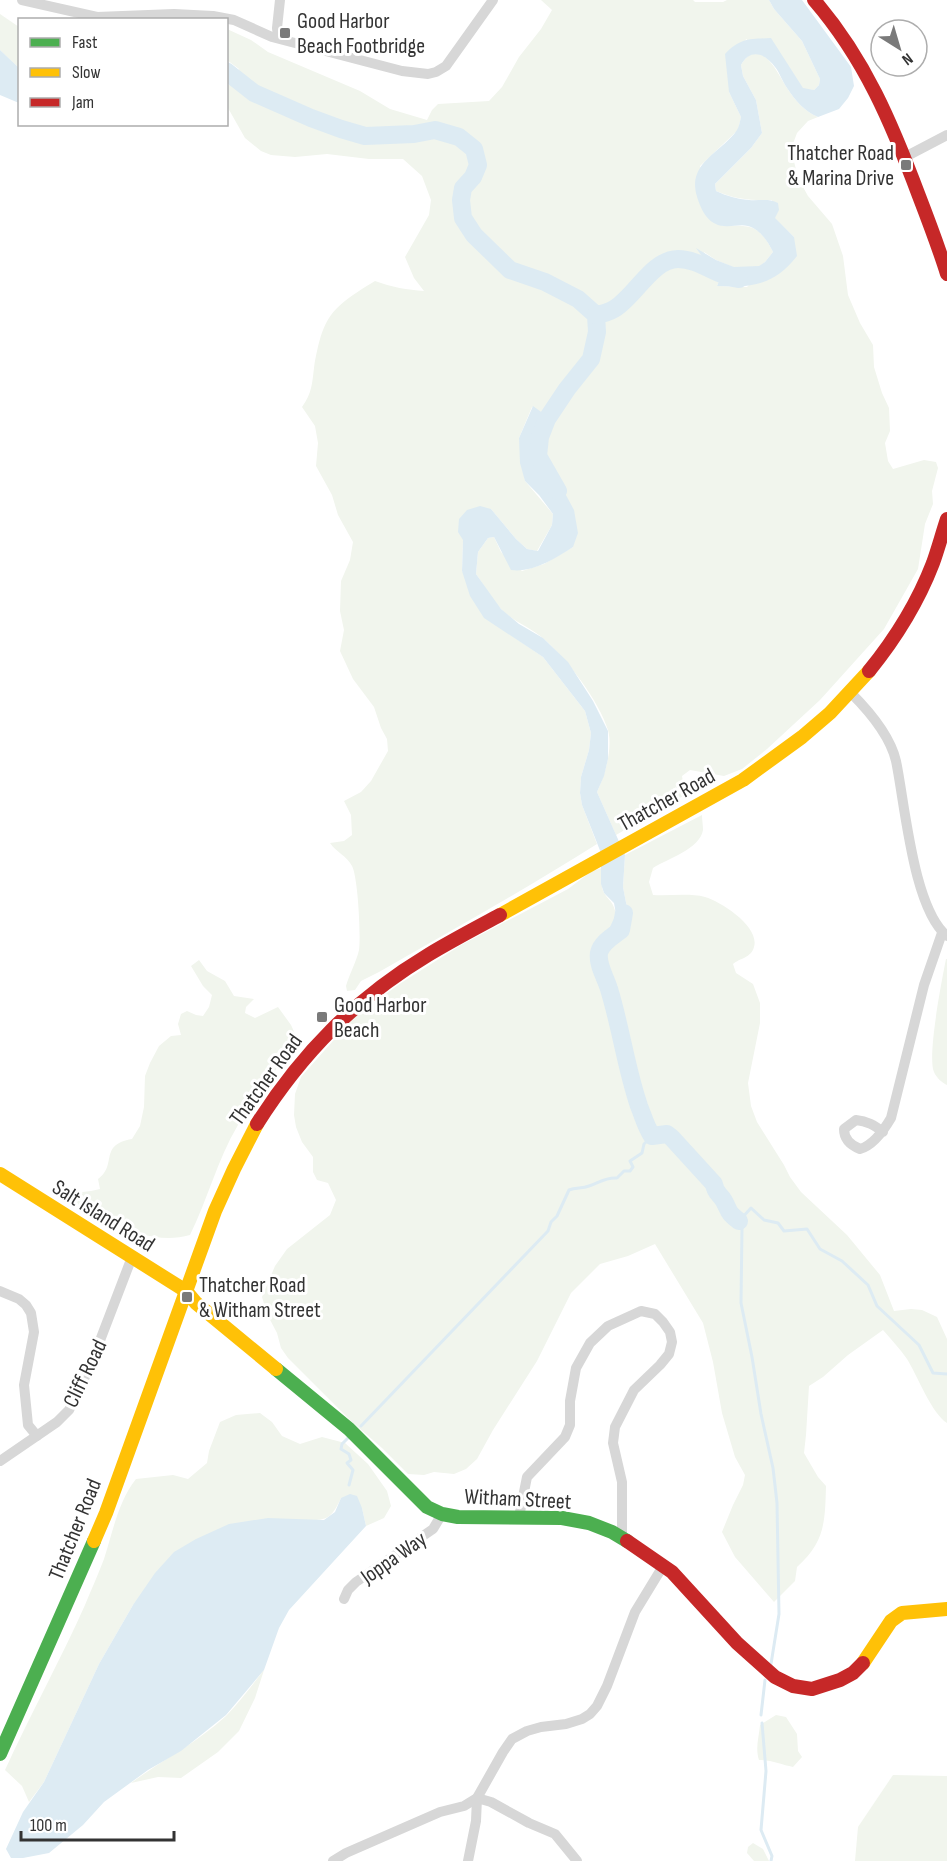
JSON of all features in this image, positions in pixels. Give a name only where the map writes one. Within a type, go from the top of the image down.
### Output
[{"type":"main road","points":[[820,2],[865,69],[879,95],[905,157],[947,274]]},
{"type":"main road","name":"Thatcher Road","points":[[0,1754],[106,1513],[215,1211],[240,1154],[282,1084],[322,1037],[397,974],[733,786],[777,758],[820,723],[851,693],[902,623],[932,563],[947,519]]},
{"type":"main road","name":"Salt Island Road","points":[[0,1174],[186,1291]]},
{"type":"main road","name":"Witham Street","points":[[186,1291],[196,1303],[350,1429],[427,1507],[442,1514],[458,1517],[571,1520],[590,1523],[612,1532],[672,1572],[737,1643],[775,1677],[793,1686],[812,1689],[853,1673],[868,1657],[891,1621],[902,1613],[947,1609]]},
{"type":"street","points":[[21,0],[78,7],[97,17],[174,14],[224,18]]},
{"type":"street","points":[[278,38],[280,0]]},
{"type":"street","points":[[228,19],[278,38],[402,71],[428,74],[446,66],[493,0]]},
{"type":"street","points":[[905,157],[947,135]]},
{"type":"street","points":[[851,693],[870,715],[891,747],[896,761],[916,872],[930,910],[945,934],[924,985],[895,1110],[882,1132]]},
{"type":"street","name":"Cliff Road","points":[[0,1461],[57,1422],[69,1410],[80,1390],[132,1257]]},
{"type":"street","points":[[0,1291],[19,1299],[31,1313],[34,1332],[24,1385],[28,1425],[38,1436]]},
{"type":"street","points":[[519,1517],[527,1477],[565,1437],[570,1425],[570,1401],[576,1368],[590,1343],[608,1326],[641,1311],[655,1314],[663,1322],[670,1332],[672,1342],[669,1354],[634,1390],[615,1427],[614,1443],[622,1482],[622,1538]]},
{"type":"street","name":"Joppa Way","points":[[344,1599],[348,1590],[356,1582],[433,1529],[442,1514]]},
{"type":"street","points":[[468,1861],[476,1821],[477,1798],[494,1766],[512,1740],[527,1731],[582,1719],[597,1706],[635,1612],[663,1566]]},
{"type":"street","points":[[333,1861],[345,1853],[440,1812],[464,1806],[477,1798],[491,1802],[555,1834],[577,1861]]},
{"type":"shaded area","points":[[541,0],[723,2],[727,0],[769,0],[802,41],[820,79],[819,85],[814,90],[803,89],[791,70],[746,39],[729,92],[741,117],[738,130],[700,166],[722,226],[753,228],[763,236],[773,252],[759,267],[733,267],[704,252],[709,266],[722,274],[717,286],[747,287],[794,237],[774,218],[772,200],[744,199],[716,191],[715,184],[751,148],[762,133],[756,100],[743,76],[741,65],[748,56],[755,53],[768,59],[797,101],[818,117],[808,121],[797,133],[791,149],[798,178],[808,196],[832,224],[843,256],[848,295],[873,345],[874,367],[889,408],[890,431],[885,443],[888,461],[893,469],[924,460],[936,462],[938,468],[932,491],[933,504],[925,524],[918,569],[884,629],[820,700],[742,769],[724,776],[690,770],[682,776],[683,796],[616,835],[597,792],[605,770],[610,745],[604,719],[581,681],[563,658],[540,635],[500,608],[476,574],[478,552],[488,538],[494,537],[501,552],[522,571],[544,564],[573,547],[560,484],[545,469],[534,448],[548,417],[532,407],[519,438],[525,481],[553,514],[552,525],[537,551],[527,549],[491,509],[463,540],[462,571],[515,638],[543,657],[585,711],[591,733],[589,750],[581,777],[580,793],[582,805],[597,844],[489,909],[361,981],[355,990],[347,991],[346,986],[360,943],[357,894],[352,866],[330,843],[344,841],[352,835],[351,815],[344,801],[361,792],[371,781],[388,751],[387,739],[374,707],[353,679],[340,651],[344,630],[340,611],[341,581],[350,560],[353,542],[316,466],[318,443],[315,426],[302,407],[311,388],[321,336],[331,315],[339,306],[375,281],[400,288],[424,291],[414,278],[405,257],[429,215],[431,200],[422,176],[403,159],[369,159],[327,154],[295,157],[271,155],[261,151],[245,138],[228,108],[228,86],[239,69],[228,61],[228,29],[251,40],[268,52],[360,91],[390,109],[427,120],[438,104],[489,101],[502,87],[519,57],[541,29],[552,10]]},
{"type":"shaded area","points":[[769,0],[802,0],[851,67],[854,86],[839,109],[818,117],[797,101],[777,69],[767,58],[753,54],[741,65],[743,76],[756,100],[762,133],[751,148],[715,184],[716,191],[740,199],[768,200],[778,203],[779,210],[775,218],[794,237],[797,256],[780,273],[762,283],[717,286],[722,274],[709,266],[696,248],[734,267],[759,266],[773,252],[763,236],[748,226],[724,226],[713,223],[702,210],[696,193],[697,173],[708,158],[731,138],[739,126],[741,117],[729,92],[725,54],[746,40],[771,38],[803,88],[814,90],[819,85],[820,79],[802,41]]},
{"type":"shaded area","points":[[0,14],[18,26],[18,67],[0,50]]},
{"type":"shaded area","points":[[0,50],[18,67],[18,103],[0,95]]},
{"type":"shaded area","points":[[533,406],[548,417],[534,448],[545,469],[560,484],[574,510],[578,533],[573,547],[543,564],[519,570],[511,570],[494,537],[488,538],[478,552],[476,574],[501,609],[519,624],[543,638],[568,662],[593,701],[608,731],[608,759],[597,792],[625,855],[623,887],[630,923],[623,933],[617,936],[610,927],[616,914],[614,903],[604,893],[601,884],[601,853],[582,805],[580,793],[581,777],[589,750],[591,733],[585,711],[543,657],[484,618],[470,596],[462,571],[463,540],[458,532],[459,519],[467,510],[480,506],[491,509],[527,549],[538,551],[552,525],[553,514],[525,481],[520,463],[519,438]]},
{"type":"shaded area","points":[[702,815],[701,837],[690,848],[653,868],[649,882],[653,895],[693,895],[712,900],[738,916],[751,931],[754,939],[753,951],[733,964],[736,973],[753,984],[760,1003],[760,1023],[748,1083],[751,1106],[757,1122],[801,1192],[847,1235],[880,1275],[894,1311],[922,1310],[937,1317],[947,1339],[947,1423],[930,1403],[907,1359],[883,1330],[809,1386],[804,1453],[826,1486],[824,1521],[813,1549],[797,1567],[795,1581],[774,1602],[735,1557],[722,1532],[743,1485],[745,1475],[735,1457],[722,1413],[703,1323],[655,1244],[628,1256],[600,1264],[571,1293],[537,1361],[477,1459],[466,1469],[454,1474],[434,1472],[424,1475],[408,1474],[288,1358],[281,1348],[262,1297],[275,1266],[287,1249],[330,1215],[336,1200],[328,1183],[317,1180],[313,1172],[313,1157],[302,1142],[296,1127],[295,1094],[301,1077],[355,1016],[401,983],[461,945],[568,889],[592,871],[602,868],[604,893],[616,914],[630,923],[623,887],[625,855]]},
{"type":"shaded area","points":[[946,959],[947,1085],[936,1076],[932,1063],[936,1017]]},
{"type":"shaded area","points":[[199,960],[207,971],[225,981],[234,996],[254,999],[246,1007],[245,1013],[255,1018],[278,1007],[297,1038],[231,1138],[190,1235],[173,1238],[156,1237],[105,1220],[58,1195],[100,1189],[98,1179],[104,1174],[115,1146],[132,1139],[140,1126],[144,1107],[145,1076],[159,1046],[171,1036],[181,1035],[178,1024],[181,1014],[187,1011],[203,1016],[209,1007],[212,995],[203,986],[191,966]]},
{"type":"shaded area","points":[[260,1413],[272,1422],[282,1436],[300,1444],[322,1437],[345,1443],[368,1464],[387,1491],[391,1506],[384,1518],[366,1526],[362,1508],[341,1498],[330,1516],[316,1520],[301,1520],[133,1605],[99,1664],[44,1782],[29,1802],[22,1786],[5,1770],[85,1605],[104,1559],[120,1507],[130,1488],[136,1479],[173,1475],[188,1479],[207,1463],[220,1422],[236,1415]]},
{"type":"shaded area","points":[[350,1494],[357,1496],[366,1526],[289,1610],[279,1628],[264,1670],[226,1715],[181,1751],[148,1770],[104,1802],[83,1825],[49,1853],[11,1858],[6,1849],[23,1812],[44,1782],[99,1664],[133,1605],[155,1573],[174,1552],[229,1524],[268,1518],[324,1520],[335,1512],[341,1498]]},
{"type":"shaded area","points":[[264,1670],[255,1698],[239,1731],[218,1752],[181,1778],[158,1777],[131,1783],[215,1726],[236,1705]]},
{"type":"shaded area","points":[[776,1715],[786,1717],[797,1734],[798,1751],[802,1757],[793,1767],[759,1760],[757,1747],[760,1725]]},
{"type":"shaded area","points":[[893,1775],[947,1776],[947,1861],[855,1861],[858,1827]]},
{"type":"shaded area","points":[[753,1843],[763,1849],[769,1861],[754,1861],[747,1853],[748,1847]]},
{"type":"waterway","points":[[228,73],[254,93],[341,129],[365,136],[414,134],[435,130],[459,137],[474,149],[478,165],[473,177],[463,188],[461,200],[463,218],[474,235],[510,270],[545,282],[578,299],[596,315],[597,332],[591,359],[547,419],[540,437],[538,456],[558,491]]},
{"type":"waterway","points":[[596,315],[614,309],[660,265],[669,261],[678,259],[694,262],[723,275],[739,279]]},
{"type":"waterway","points":[[624,913],[621,930],[602,946],[599,958],[643,1118],[652,1136],[667,1134],[672,1138],[714,1184],[729,1212],[739,1221]]},
{"type":"waterway","points":[[361,1426],[548,1231],[569,1190],[586,1187],[609,1178],[617,1178],[624,1171],[630,1171],[633,1167],[630,1161],[642,1153],[644,1144],[652,1136]]},
{"type":"waterway","points":[[771,1664],[779,1614],[777,1503],[773,1468],[741,1303],[742,1228],[739,1221],[751,1208],[764,1220],[778,1223],[784,1231],[807,1229],[820,1249],[842,1261],[868,1285],[877,1306],[919,1345],[933,1373],[947,1374]]},
{"type":"waterway","points":[[349,1437],[342,1444],[341,1449],[349,1454],[351,1460],[347,1463],[353,1470],[349,1485]]},
{"type":"waterway","points":[[761,1715],[765,1680]]},
{"type":"waterway","points":[[762,1723],[766,1771],[761,1830],[772,1856],[771,1861]]},
{"type":"traffic: fast","points":[[276,1369],[349,1429],[427,1507],[442,1514],[458,1517],[562,1518],[589,1523],[627,1541]]},
{"type":"traffic: fast","points":[[0,1754],[94,1541]]},
{"type":"traffic: slow","points":[[500,915],[743,780],[802,737],[830,713],[869,671]]},
{"type":"traffic: slow","points":[[94,1541],[215,1211],[257,1124]]},
{"type":"traffic: slow","points":[[0,1174],[186,1291],[196,1303],[276,1369]]},
{"type":"traffic: slow","points":[[863,1663],[891,1621],[902,1613],[947,1609]]},
{"type":"traffic: jam","points":[[814,0],[848,45],[876,93],[909,169],[947,274]]},
{"type":"traffic: jam","points":[[869,671],[897,633],[913,606],[933,563],[947,519]]},
{"type":"traffic: jam","points":[[257,1124],[292,1074],[332,1029],[354,1009],[402,972],[500,915]]},
{"type":"traffic: jam","points":[[627,1541],[672,1572],[737,1643],[775,1677],[793,1686],[812,1689],[840,1680],[853,1673],[863,1663]]},
{"type":"place","name":"Good Harbor Beach Footbridge","points":[[285,33]]},
{"type":"place","name":"Thatcher Road & Marina Drive","points":[[906,165]]},
{"type":"place","name":"Good Harbor Beach","points":[[322,1017]]},
{"type":"place","name":"Thatcher Road & Witham Street","points":[[187,1297]]}]
